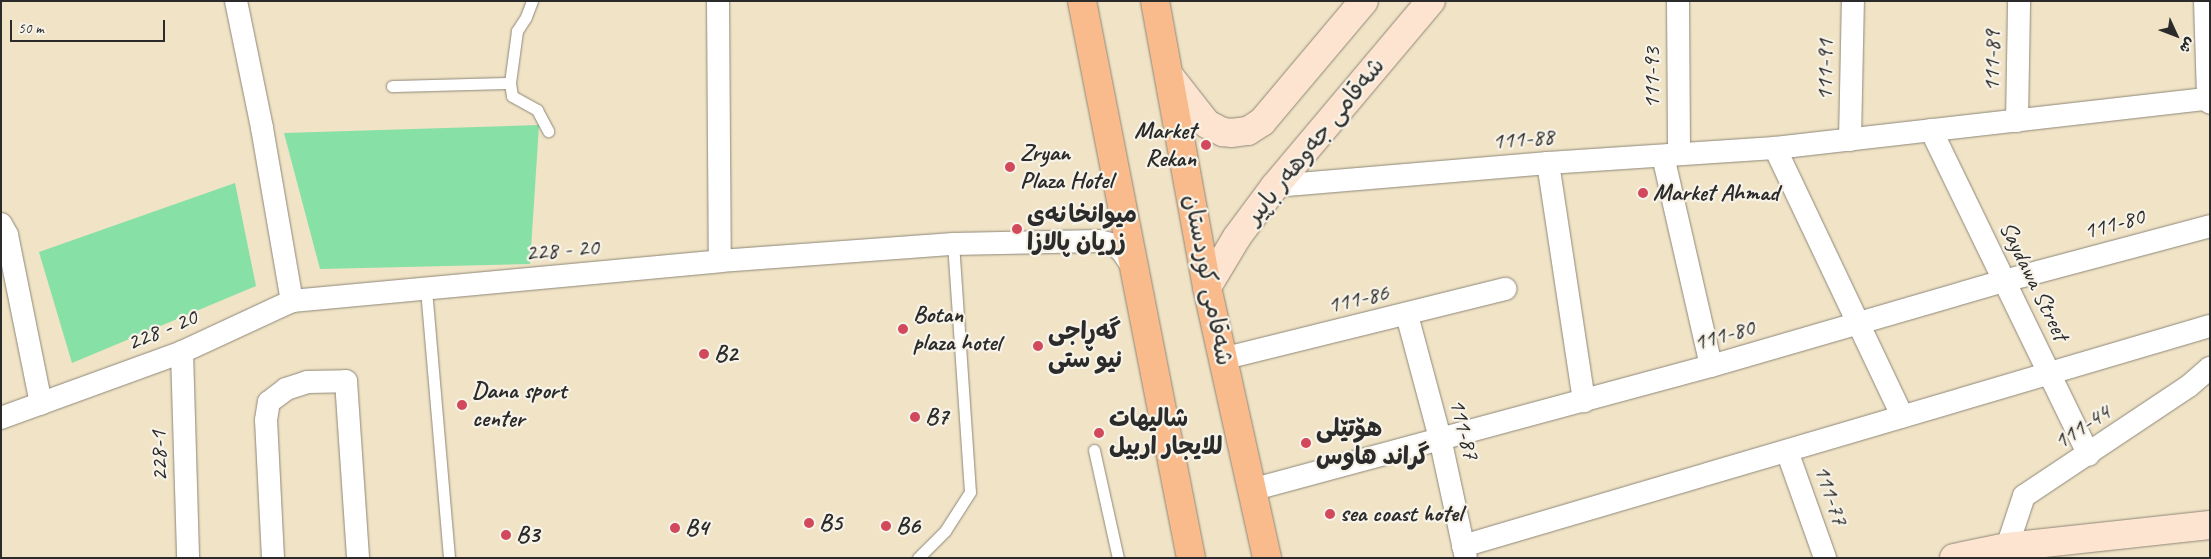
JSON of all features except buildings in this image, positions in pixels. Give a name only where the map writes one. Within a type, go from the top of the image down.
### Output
[{"type":"highway","points":[[1082,1],[1191,558]]},
{"type":"highway","name":"شەقامی کوردستان","points":[[1155,1],[1171,78],[1207,287],[1267,558]]},
{"type":"main road","points":[[1171,78],[1207,124],[1231,133],[1248,131],[1262,122],[1343,14],[1364,1]]},
{"type":"main road","name":"شەقامی جەوهەر باپیر","points":[[1207,287],[1237,237],[1275,186],[1431,1]]},
{"type":"main road","points":[[1954,558],[2007,547],[2210,525]]},
{"type":"street","points":[[236,1],[262,128],[292,301]]},
{"type":"street","points":[[718,1],[720,262]]},
{"type":"street","name":"111-93","points":[[1678,1],[1671,155],[1711,366]]},
{"type":"street","name":"111-91","points":[[1850,140],[1853,1]]},
{"type":"street","name":"111-89","points":[[2017,121],[2019,1]]},
{"type":"street","points":[[2205,1],[2209,101]]},
{"type":"street","name":"111-88","points":[[1275,186],[1548,163],[1775,148],[2209,101]]},
{"type":"street","name":"Saydawa Street","points":[[1931,130],[2088,455]]},
{"type":"street","points":[[1775,148],[1860,323],[1902,416]]},
{"type":"street","points":[[1548,163],[1584,401]]},
{"type":"street","points":[[1,224],[7,235],[41,404]]},
{"type":"street","name":"111-80","points":[[1252,490],[1440,438],[1584,401],[2004,281],[2210,226]]},
{"type":"street","name":"228 - 20","points":[[1,418],[182,352],[292,301],[720,262],[953,244],[1087,240],[1115,246],[1128,256],[1135,272]]},
{"type":"street","name":"111-86","points":[[1222,359],[1505,289]]},
{"type":"street","name":"111-87","points":[[1407,314],[1440,438],[1465,552]]},
{"type":"street","points":[[1465,552],[1902,416],[2210,326]]},
{"type":"street","name":"228-1","points":[[182,352],[188,558]]},
{"type":"street","name":"111-44","points":[[2007,547],[2024,496],[2189,386],[2210,368]]},
{"type":"street","points":[[273,558],[266,420],[270,402],[286,389],[307,382],[346,381],[358,558]]},
{"type":"street","name":"111-77","points":[[1787,451],[1825,558]]},
{"type":"lane","points":[[532,1],[526,17],[517,31],[510,83],[512,96],[537,110],[548,131]]},
{"type":"lane","points":[[392,86],[510,83]]},
{"type":"lane","points":[[918,558],[945,531],[970,492],[953,244]]},
{"type":"lane","points":[[426,289],[449,558]]},
{"type":"lane","points":[[1094,450],[1118,558]]},
{"type":"green space","points":[[539,125],[530,264],[320,269],[284,133]]},
{"type":"green space","points":[[235,183],[256,286],[72,363],[39,252]]},
{"type":"place","name":"Market Rekan","points":[[1206,145]]},
{"type":"place","name":"Zryan Plaza Hotel","points":[[1010,167]]},
{"type":"place","name":"Market Ahmad","points":[[1643,193]]},
{"type":"place","name":"میوانخانەی زریان پالازا","points":[[1017,229]]},
{"type":"place","name":"Botan plaza hotel","points":[[903,329]]},
{"type":"place","name":"گەڕاجی نیو ستی","points":[[1038,346]]},
{"type":"place","name":"B2","points":[[704,354]]},
{"type":"place","name":"Dana sport center","points":[[462,405]]},
{"type":"place","name":"B7","points":[[915,417]]},
{"type":"place","name":"شاليهات للايجار اربيل","points":[[1099,433]]},
{"type":"place","name":"هۆتێلی گراند هاوس","points":[[1306,443]]},
{"type":"place","name":"sea coast hotel","points":[[1330,514]]},
{"type":"place","name":"B5","points":[[809,523]]},
{"type":"place","name":"B6","points":[[886,526]]},
{"type":"place","name":"B4","points":[[675,528]]},
{"type":"place","name":"B3","points":[[506,535]]}]
